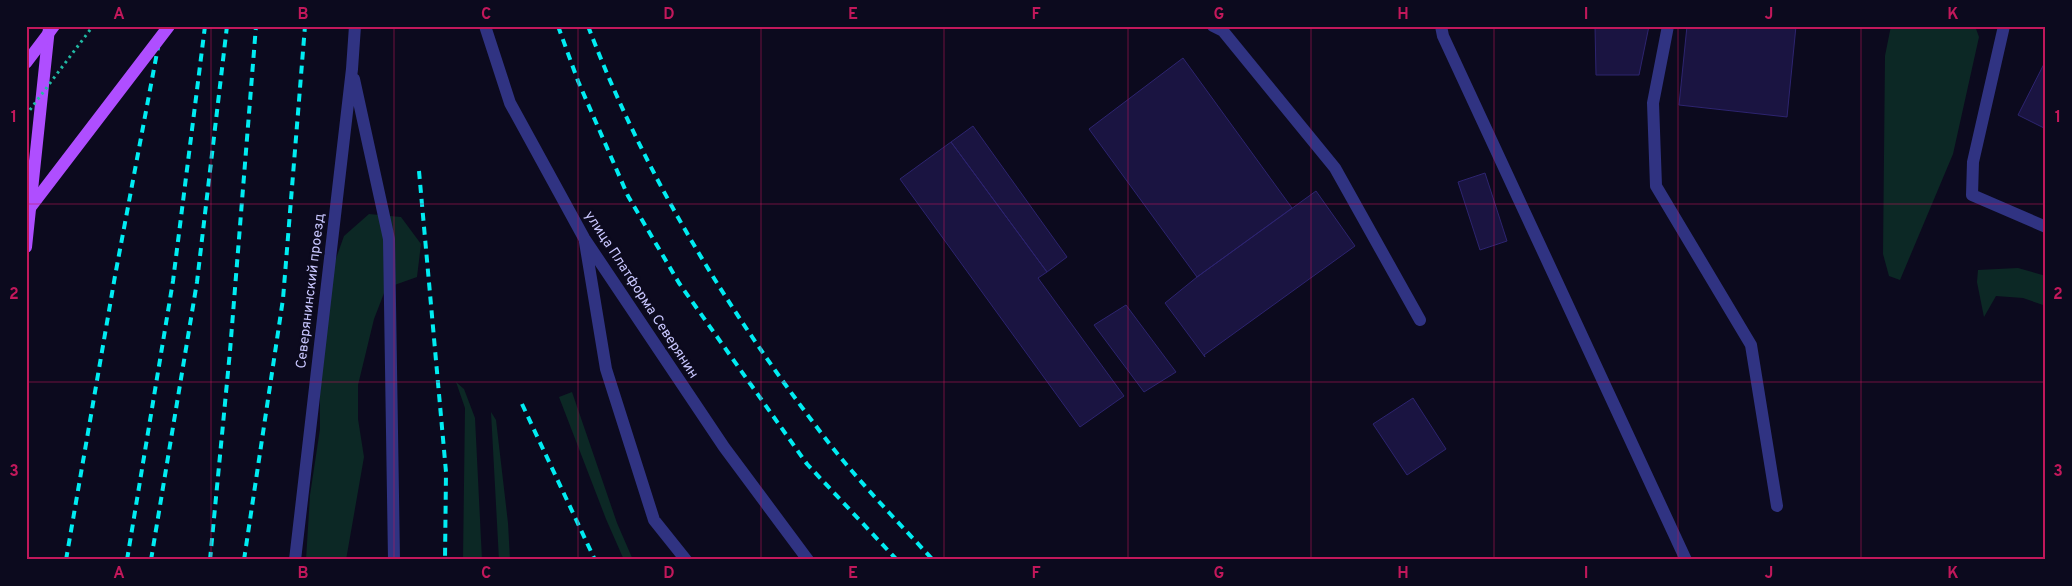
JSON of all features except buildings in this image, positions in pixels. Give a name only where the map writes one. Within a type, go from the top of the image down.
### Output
[{"type":"main road","points":[[26,247],[50,26]]},
{"type":"main road","points":[[26,64],[54,26]]},
{"type":"main road","points":[[26,214],[169,26]]},
{"type":"street","name":"Северянинский проезд","points":[[295,560],[352,69],[355,26]]},
{"type":"street","name":"улица Платформа Северянин","points":[[485,26],[510,103],[584,238],[724,447],[808,560]]},
{"type":"street","points":[[1213,26],[1223,31],[1335,168],[1420,320]]},
{"type":"street","points":[[1441,26],[1447,45],[1686,560]]},
{"type":"street","points":[[1668,26],[1653,103],[1656,186],[1751,345],[1777,506]]},
{"type":"street","points":[[2004,26],[1972,162],[1972,194],[2046,227]]},
{"type":"street","points":[[352,69],[389,239],[394,560]]},
{"type":"street","points":[[584,238],[606,370],[654,520],[686,560]]},
{"type":"path","points":[[26,115],[93,26]]},
{"type":"green space","points":[[1891,26],[1975,26],[1979,37],[1953,154],[1900,280],[1889,276],[1883,254],[1885,56]]},
{"type":"green space","points":[[369,214],[401,217],[421,244],[417,277],[386,288],[374,319],[358,385],[358,419],[364,457],[346,560],[306,560],[310,495],[320,429],[320,365],[333,267],[344,236]]},
{"type":"green space","points":[[2018,268],[2046,276],[2046,306],[2023,298],[1996,296],[1984,317],[1977,282],[1978,270]]},
{"type":"green space","points":[[456,382],[464,389],[475,418],[482,560],[463,560],[465,408]]},
{"type":"green space","points":[[572,392],[617,523],[633,560],[624,560],[606,519],[559,397]]},
{"type":"green space","points":[[491,412],[496,420],[508,523],[510,560],[499,560]]},
{"type":"railway","points":[[66,560],[115,276],[162,26]]},
{"type":"railway","points":[[127,560],[173,281],[205,26]]},
{"type":"railway","points":[[151,560],[197,282],[227,26]]},
{"type":"railway","points":[[210,560],[230,351],[256,26]]},
{"type":"railway","points":[[244,560],[283,299],[305,26]]},
{"type":"railway","points":[[558,26],[578,81],[628,196],[679,283],[807,464],[897,560]]},
{"type":"railway","points":[[588,26],[611,83],[664,192],[726,297],[795,398],[832,447],[933,560]]},
{"type":"railway","points":[[419,171],[446,472],[445,560]]},
{"type":"railway","points":[[522,404],[595,560]]}]
